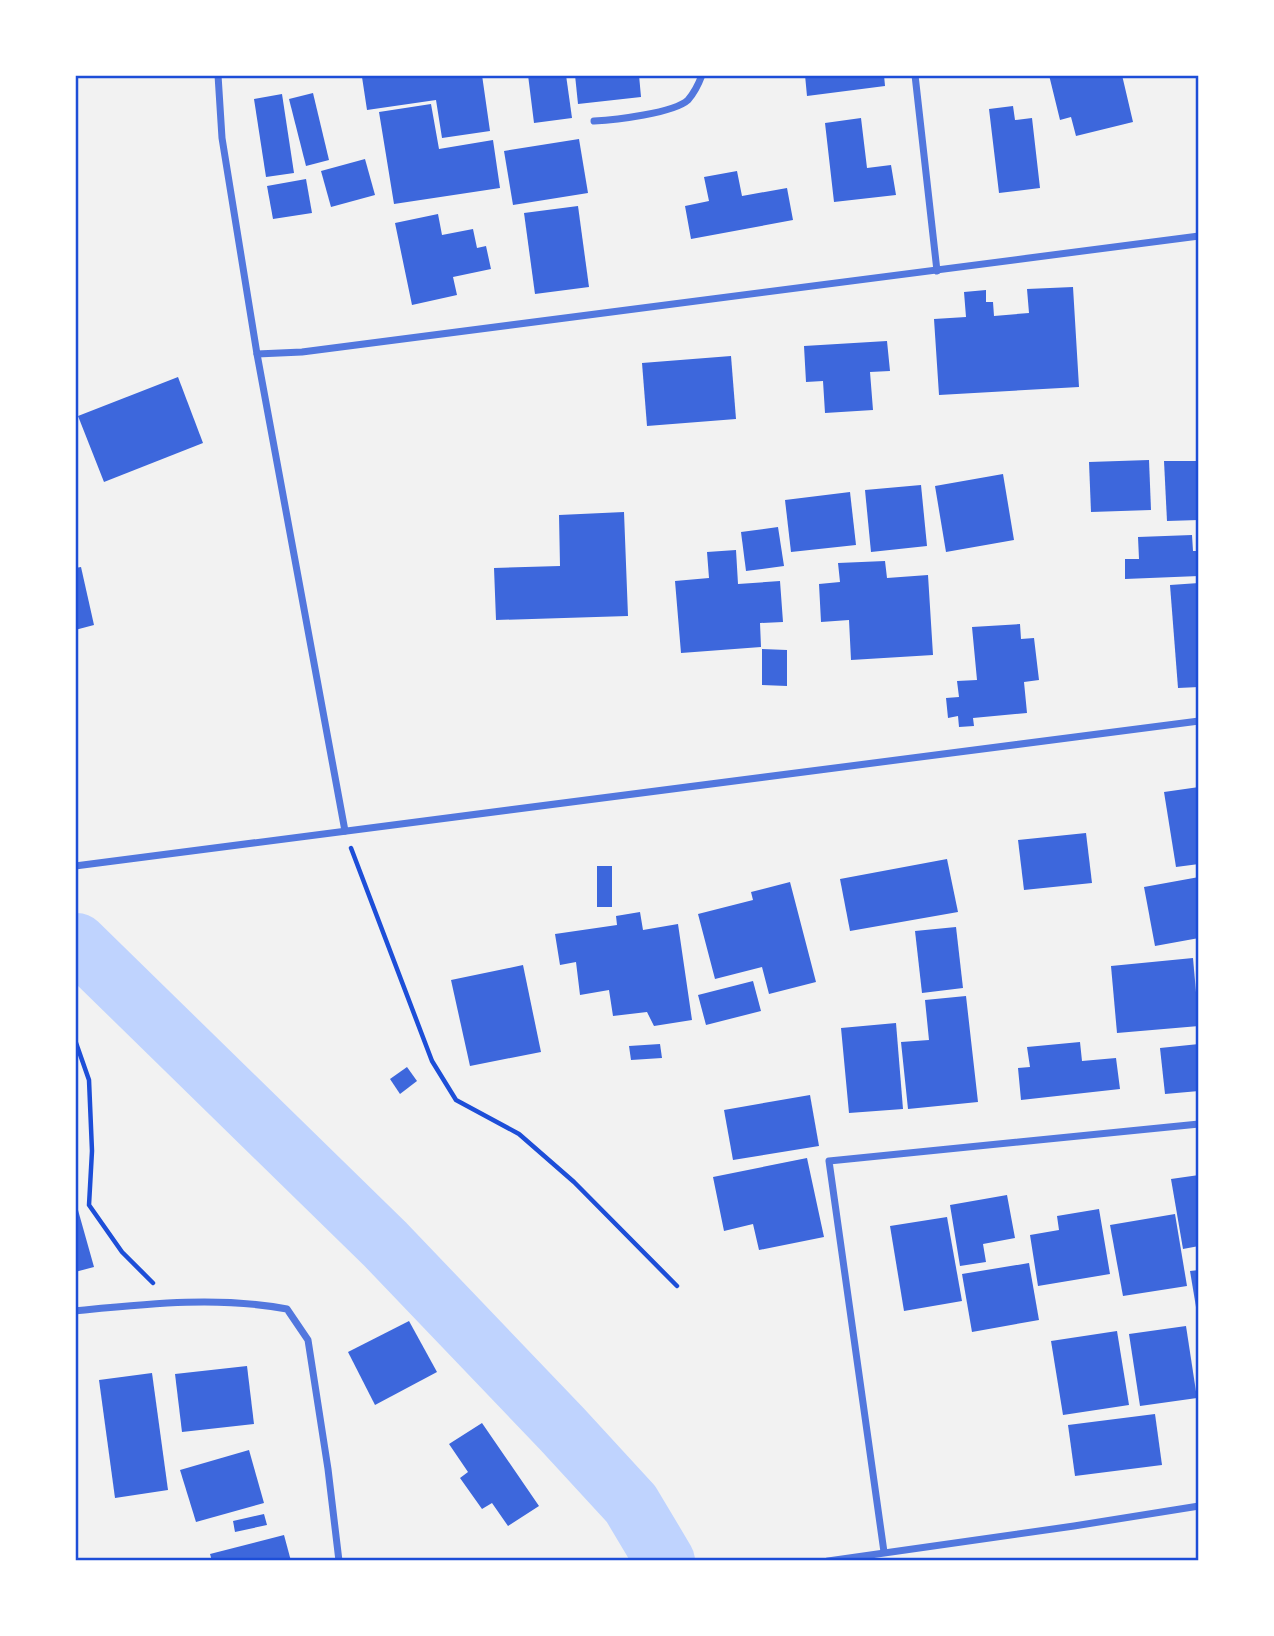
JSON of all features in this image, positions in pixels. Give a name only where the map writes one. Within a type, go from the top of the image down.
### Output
[{"type":"street","points":[[218,75],[222,138],[257,354],[345,831]]},
{"type":"street","points":[[594,121],[623,119],[672,108],[687,101],[702,75]]},
{"type":"street","points":[[915,75],[937,271]]},
{"type":"street","points":[[257,354],[302,352],[1199,236]]},
{"type":"street","points":[[75,866],[1199,721]]},
{"type":"street","points":[[884,1552],[829,1161],[1199,1124]]},
{"type":"street","points":[[75,1311],[170,1302],[255,1303],[287,1309],[308,1340],[339,1561]]},
{"type":"street","points":[[828,1561],[1199,1506]]},
{"type":"path","points":[[345,831],[432,1061],[456,1100],[519,1134],[574,1182],[677,1286]]},
{"type":"path","points":[[75,1040],[89,1080],[92,1151],[89,1205],[122,1252],[170,1302]]},
{"type":"building","points":[[482,75],[490,131],[442,138],[436,100],[367,110],[362,77]]},
{"type":"building","points":[[528,75],[566,75],[572,118],[534,123]]},
{"type":"building","points":[[575,75],[639,75],[641,97],[578,104]]},
{"type":"building","points":[[805,75],[884,75],[885,86],[807,96]]},
{"type":"building","points":[[1049,75],[1122,75],[1133,122],[1076,136],[1071,117],[1060,120]]},
{"type":"building","points":[[313,93],[329,160],[306,166],[289,99]]},
{"type":"building","points":[[282,94],[294,173],[266,177],[254,99]]},
{"type":"building","points":[[431,104],[439,149],[493,140],[500,188],[394,204],[379,112]]},
{"type":"building","points":[[1013,106],[1015,120],[1032,118],[1040,188],[999,193],[989,109]]},
{"type":"building","points":[[861,118],[867,168],[891,165],[896,195],[834,202],[825,123]]},
{"type":"building","points":[[579,139],[588,193],[513,205],[504,151]]},
{"type":"building","points":[[365,159],[375,195],[331,207],[321,171]]},
{"type":"building","points":[[737,171],[742,196],[787,188],[793,220],[691,239],[685,206],[709,201],[704,177]]},
{"type":"building","points":[[306,179],[312,213],[273,219],[267,186]]},
{"type":"building","points":[[578,206],[589,287],[535,294],[524,213]]},
{"type":"building","points":[[438,214],[442,235],[473,229],[477,248],[486,246],[491,269],[453,277],[457,295],[412,305],[395,223]]},
{"type":"building","points":[[1073,287],[1079,387],[939,395],[934,319],[966,317],[964,292],[986,290],[986,302],[993,302],[994,316],[1029,313],[1027,289]]},
{"type":"building","points":[[887,341],[890,371],[870,372],[873,410],[825,413],[823,381],[806,382],[804,346]]},
{"type":"building","points":[[731,356],[736,419],[647,426],[642,363]]},
{"type":"building","points":[[178,377],[203,443],[104,482],[78,416]]},
{"type":"building","points":[[1149,460],[1151,510],[1091,512],[1089,462]]},
{"type":"building","points":[[1164,461],[1199,461],[1199,520],[1167,521]]},
{"type":"building","points":[[1003,474],[1014,540],[946,552],[935,486]]},
{"type":"building","points":[[921,485],[927,546],[871,552],[865,490]]},
{"type":"building","points":[[850,492],[856,545],[791,552],[785,500]]},
{"type":"building","points":[[624,512],[628,616],[496,620],[494,568],[560,566],[559,515]]},
{"type":"building","points":[[778,527],[784,566],[746,571],[741,532]]},
{"type":"building","points":[[1192,535],[1193,551],[1199,551],[1199,576],[1125,579],[1125,559],[1139,559],[1138,537]]},
{"type":"building","points":[[736,550],[738,584],[780,581],[783,622],[760,623],[761,647],[681,653],[675,581],[709,578],[707,552]]},
{"type":"building","points":[[885,561],[887,578],[928,575],[933,655],[851,660],[849,620],[821,622],[819,584],[840,582],[838,563]]},
{"type":"building","points":[[81,567],[94,625],[75,630],[75,568]]},
{"type":"building","points":[[1199,583],[1199,687],[1178,688],[1170,585]]},
{"type":"building","points":[[1020,624],[1021,639],[1034,638],[1039,680],[1024,682],[1027,713],[973,718],[974,726],[959,727],[958,716],[948,718],[946,698],[959,697],[957,681],[977,680],[972,627]]},
{"type":"building","points":[[762,649],[787,650],[787,686],[762,685]]},
{"type":"building","points":[[1199,787],[1199,864],[1176,867],[1164,792]]},
{"type":"building","points":[[1086,833],[1092,883],[1024,890],[1018,840]]},
{"type":"building","points":[[947,859],[958,912],[850,931],[840,879]]},
{"type":"building","points":[[597,866],[612,866],[612,907],[597,907]]},
{"type":"building","points":[[1199,877],[1199,938],[1155,946],[1144,887]]},
{"type":"building","points":[[790,882],[816,982],[769,994],[762,967],[715,979],[698,914],[753,900],[751,892]]},
{"type":"building","points":[[640,912],[643,930],[678,924],[692,1020],[654,1026],[647,1012],[613,1016],[609,990],[580,995],[576,962],[560,965],[555,934],[617,925],[616,916]]},
{"type":"building","points":[[956,927],[963,988],[922,993],[915,931]]},
{"type":"building","points":[[1193,958],[1199,1026],[1117,1033],[1111,966]]},
{"type":"building","points":[[523,965],[541,1052],[470,1066],[451,980]]},
{"type":"building","points":[[753,981],[761,1011],[706,1025],[698,995]]},
{"type":"building","points":[[966,996],[978,1102],[908,1109],[901,1042],[929,1040],[925,1000]]},
{"type":"building","points":[[896,1023],[903,1109],[849,1113],[841,1028]]},
{"type":"building","points":[[1080,1042],[1082,1061],[1116,1058],[1120,1089],[1021,1100],[1018,1068],[1030,1067],[1027,1047]]},
{"type":"building","points":[[660,1044],[662,1058],[631,1060],[629,1046]]},
{"type":"building","points":[[1199,1044],[1199,1091],[1165,1094],[1160,1048]]},
{"type":"building","points":[[407,1067],[417,1081],[400,1094],[390,1079]]},
{"type":"building","points":[[810,1095],[819,1146],[733,1160],[724,1110]]},
{"type":"building","points":[[807,1158],[824,1237],[759,1250],[753,1224],[724,1231],[713,1177]]},
{"type":"building","points":[[1199,1175],[1199,1246],[1183,1249],[1171,1179]]},
{"type":"building","points":[[1007,1195],[1015,1238],[983,1244],[986,1262],[960,1266],[950,1205]]},
{"type":"building","points":[[75,1204],[94,1267],[75,1272]]},
{"type":"building","points":[[1099,1209],[1110,1274],[1038,1286],[1030,1235],[1059,1230],[1057,1216]]},
{"type":"building","points":[[1175,1214],[1187,1286],[1123,1296],[1110,1225]]},
{"type":"building","points":[[947,1217],[962,1301],[904,1311],[890,1226]]},
{"type":"building","points":[[1029,1263],[1039,1320],[972,1332],[962,1274]]},
{"type":"building","points":[[1199,1270],[1199,1313],[1197,1313],[1190,1271]]},
{"type":"building","points":[[409,1321],[437,1372],[375,1405],[348,1352]]},
{"type":"building","points":[[1186,1326],[1197,1398],[1140,1406],[1129,1334]]},
{"type":"building","points":[[1117,1331],[1129,1405],[1063,1415],[1051,1341]]},
{"type":"building","points":[[247,1366],[254,1424],[182,1432],[175,1374]]},
{"type":"building","points":[[152,1373],[168,1490],[115,1498],[99,1380]]},
{"type":"building","points":[[1155,1414],[1162,1465],[1075,1476],[1068,1425]]},
{"type":"building","points":[[482,1423],[539,1506],[508,1526],[492,1503],[482,1509],[460,1478],[468,1472],[449,1444]]},
{"type":"building","points":[[249,1450],[264,1503],[196,1522],[180,1470]]},
{"type":"building","points":[[264,1514],[267,1525],[235,1532],[233,1521]]},
{"type":"building","points":[[284,1535],[291,1561],[212,1561],[210,1554]]},
{"type":"waterway","points":[[77,943],[385,1244],[562,1429],[631,1504],[665,1561]]}]
